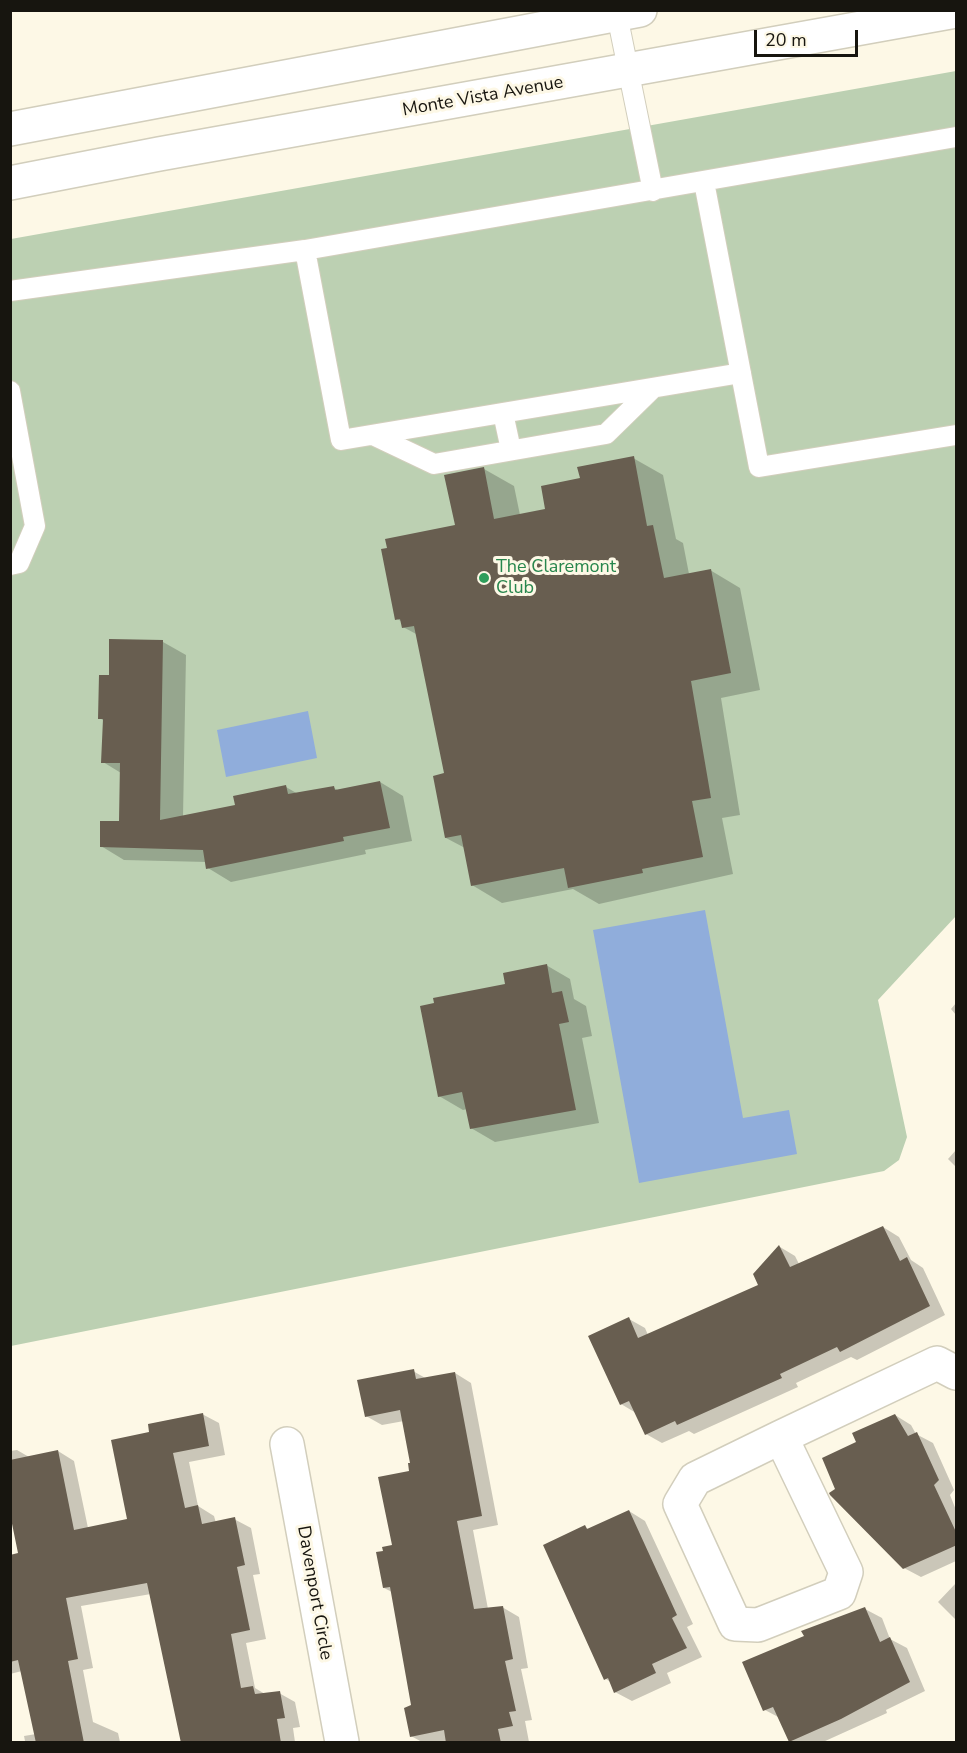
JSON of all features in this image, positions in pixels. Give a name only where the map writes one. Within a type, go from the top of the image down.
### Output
[{"type":"main road","name":"Monte Vista Avenue","points":[[10,183],[957,11]]},
{"type":"main road","points":[[10,129],[625,12]]},
{"type":"main road","points":[[781,1437],[846,1572],[839,1593],[758,1625],[735,1624],[680,1504],[695,1479],[781,1437],[937,1363],[957,1373]]},
{"type":"main road","name":"Davenport Circle","points":[[287,1444],[342,1743]]},
{"type":"lane","points":[[625,12],[630,71],[653,190]]},
{"type":"lane","points":[[10,291],[305,250],[957,138]]},
{"type":"lane","points":[[704,182],[759,467],[957,435]]},
{"type":"lane","points":[[305,250],[341,440],[741,373]]},
{"type":"lane","points":[[373,435],[434,464],[606,434],[653,388]]},
{"type":"lane","points":[[10,392],[35,526],[19,563],[10,565]]},
{"type":"lane","points":[[503,413],[511,450]]},
{"type":"green space","name":"The Claremont Club","points":[[956,71],[956,916],[878,1000],[907,1137],[899,1160],[884,1171],[11,1346],[11,239]]},
{"type":"water","points":[[308,711],[317,758],[226,777],[217,730]]},
{"type":"water","points":[[705,910],[743,1118],[789,1110],[797,1154],[639,1183],[593,930]]},
{"type":"building","points":[[634,456],[647,526],[653,525],[664,578],[711,569],[731,673],[691,681],[711,798],[692,801],[703,857],[642,869],[643,873],[568,888],[564,868],[471,886],[461,835],[445,838],[433,776],[444,773],[414,626],[402,628],[400,619],[395,620],[381,549],[387,548],[385,539],[455,525],[444,475],[484,467],[494,519],[545,509],[541,486],[580,478],[577,467]]},
{"type":"building","points":[[109,639],[163,640],[160,820],[235,805],[233,796],[286,785],[288,794],[334,786],[335,790],[380,781],[390,828],[343,837],[344,841],[206,869],[203,850],[100,847],[100,821],[119,821],[120,763],[101,763],[103,719],[98,719],[99,675],[109,675]]},
{"type":"building","points":[[547,964],[552,993],[562,991],[569,1022],[559,1024],[576,1110],[470,1129],[462,1092],[438,1097],[420,1006],[434,1003],[433,998],[505,984],[503,973]]},
{"type":"building","points":[[883,1226],[900,1261],[907,1257],[930,1306],[840,1352],[837,1347],[780,1374],[782,1378],[677,1425],[675,1421],[645,1435],[629,1401],[620,1405],[588,1336],[629,1317],[638,1338],[758,1285],[753,1274],[779,1245],[790,1267]]},
{"type":"building","points":[[414,1369],[416,1379],[455,1372],[482,1516],[457,1521],[474,1609],[503,1606],[513,1659],[505,1661],[516,1711],[509,1712],[513,1726],[498,1729],[501,1743],[446,1743],[444,1730],[410,1737],[404,1708],[411,1705],[390,1587],[383,1588],[376,1552],[383,1551],[382,1547],[392,1545],[378,1477],[409,1471],[408,1463],[410,1463],[400,1410],[365,1417],[357,1380]]},
{"type":"building","points":[[203,1413],[209,1446],[173,1453],[185,1508],[198,1505],[202,1524],[235,1517],[245,1565],[237,1567],[250,1630],[231,1634],[241,1688],[253,1686],[255,1694],[280,1691],[285,1718],[277,1719],[281,1743],[181,1743],[147,1583],[66,1598],[78,1659],[68,1661],[84,1743],[36,1743],[18,1660],[10,1662],[10,1555],[18,1553],[10,1514],[10,1460],[58,1450],[74,1530],[127,1519],[111,1440],[149,1432],[148,1424]]},
{"type":"building","points":[[895,1414],[908,1436],[917,1432],[939,1480],[934,1485],[957,1534],[957,1545],[903,1569],[830,1495],[829,1493],[835,1489],[822,1458],[856,1442],[852,1433]]},
{"type":"building","points":[[629,1510],[677,1615],[672,1618],[687,1648],[652,1664],[656,1673],[614,1693],[608,1678],[604,1680],[543,1545],[585,1525],[587,1529]]},
{"type":"building","points":[[865,1607],[880,1642],[890,1637],[910,1682],[841,1719],[789,1742],[773,1707],[763,1711],[742,1662],[804,1636],[801,1631]]},
{"type":"place","name":"The Claremont Club","points":[[484,578]]}]
